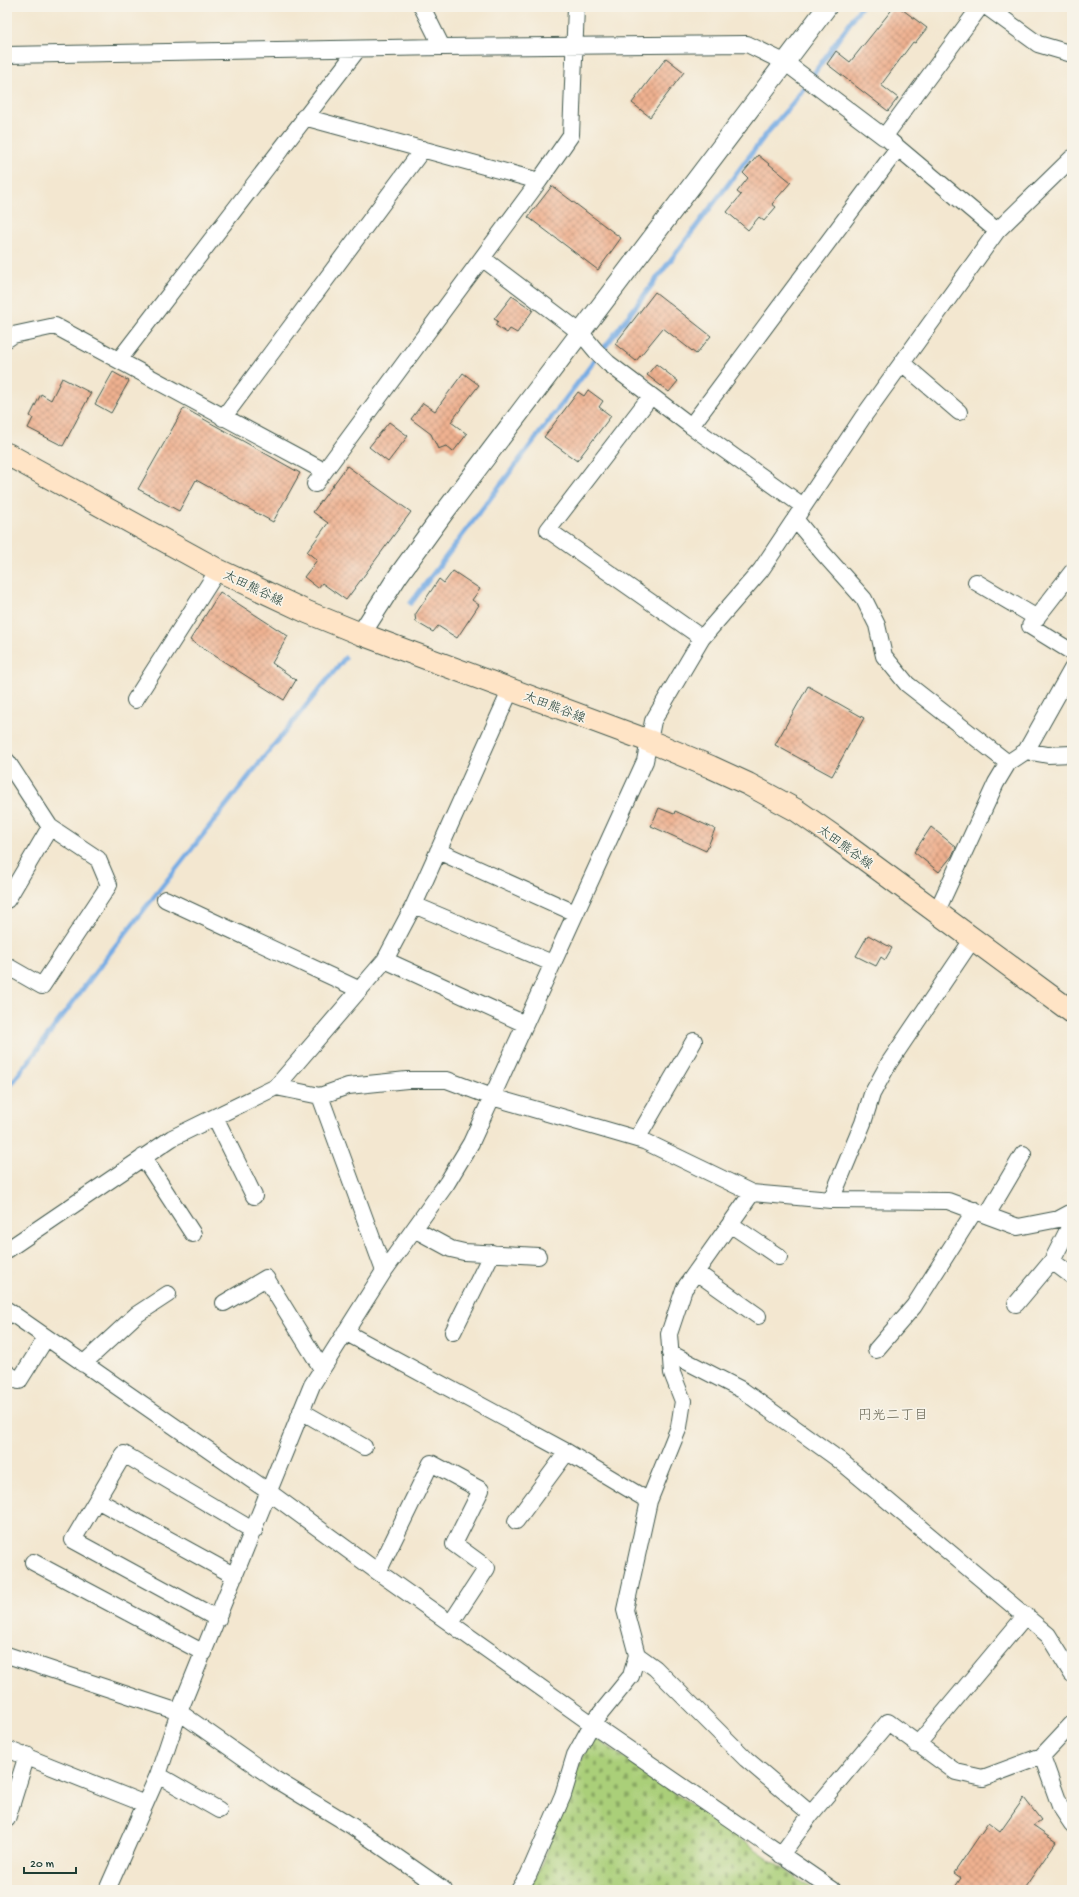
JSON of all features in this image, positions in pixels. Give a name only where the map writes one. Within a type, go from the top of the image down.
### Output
[{"type":"main road","name":"太田熊谷線","points":[[7,454],[218,570],[307,612],[361,634],[649,741],[748,784],[796,810],[832,835],[972,940],[1072,1012]]},
{"type":"street","points":[[422,7],[442,47]]},
{"type":"street","points":[[7,339],[13,335],[55,326],[222,418],[319,477],[539,182],[571,135],[576,7]]},
{"type":"street","points":[[361,634],[407,563],[581,332],[792,68],[827,7]]},
{"type":"street","points":[[884,136],[980,7]]},
{"type":"street","points":[[987,7],[1038,44],[1072,54]]},
{"type":"street","points":[[7,55],[358,48],[747,44],[792,68],[884,136],[997,231]]},
{"type":"street","points":[[119,360],[358,48]]},
{"type":"street","points":[[304,117],[539,182]]},
{"type":"street","points":[[691,426],[898,148]]},
{"type":"street","points":[[222,418],[423,149]]},
{"type":"street","points":[[107,1890],[158,1776],[179,1712],[236,1576],[312,1385],[384,1271],[447,1183],[471,1143],[645,761],[653,721],[702,638],[762,570],[863,416],[997,231],[1072,158]]},
{"type":"street","points":[[482,258],[581,332],[608,363],[691,426],[799,512],[822,552],[864,599],[877,625],[884,656],[907,684],[1008,763]]},
{"type":"street","points":[[902,364],[959,412]]},
{"type":"street","points":[[651,396],[548,530],[702,638]]},
{"type":"street","points":[[135,700],[218,570]]},
{"type":"street","points":[[1072,572],[1030,626],[1072,652]]},
{"type":"street","points":[[976,582],[1037,618]]},
{"type":"street","points":[[936,913],[996,783],[1008,763],[1026,751],[1072,668]]},
{"type":"street","points":[[7,1250],[172,1138],[276,1087],[358,989],[385,960],[414,904],[511,689]]},
{"type":"street","points":[[1026,751],[1048,755],[1072,754]]},
{"type":"street","points":[[7,761],[50,827],[98,859],[108,885],[42,986],[7,966]]},
{"type":"street","points":[[7,900],[50,827]]},
{"type":"street","points":[[438,852],[575,913]]},
{"type":"street","points":[[165,899],[358,989]]},
{"type":"street","points":[[414,904],[552,963]]},
{"type":"street","points":[[831,1200],[863,1123],[872,1094],[889,1063],[972,940]]},
{"type":"street","points":[[385,960],[525,1024]]},
{"type":"street","points":[[636,1139],[694,1041]]},
{"type":"street","points":[[276,1087],[320,1096],[348,1086],[407,1080],[447,1080],[492,1096],[636,1139],[752,1193],[831,1200],[948,1201],[1018,1227],[1059,1219],[1072,1212]]},
{"type":"street","points":[[320,1096],[384,1271]]},
{"type":"street","points":[[215,1116],[254,1196]]},
{"type":"street","points":[[876,1350],[914,1306],[1023,1154]]},
{"type":"street","points":[[143,1157],[193,1234]]},
{"type":"street","points":[[519,1890],[528,1876],[563,1795],[574,1755],[592,1724],[631,1676],[637,1655],[624,1610],[649,1502],[679,1427],[683,1401],[672,1373],[669,1334],[684,1289],[752,1193]]},
{"type":"street","points":[[1016,1304],[1052,1261],[1072,1222]]},
{"type":"street","points":[[730,1224],[779,1257]]},
{"type":"street","points":[[414,1229],[451,1249],[464,1252],[538,1256]]},
{"type":"street","points":[[453,1332],[492,1253]]},
{"type":"street","points":[[1052,1261],[1072,1276]]},
{"type":"street","points":[[696,1272],[758,1316]]},
{"type":"street","points":[[224,1303],[266,1278],[322,1369]]},
{"type":"street","points":[[83,1364],[136,1315],[168,1294]]},
{"type":"street","points":[[7,1310],[269,1492],[378,1572],[592,1724],[833,1890]]},
{"type":"street","points":[[345,1332],[566,1452],[649,1502]]},
{"type":"street","points":[[7,1373],[19,1381],[46,1338]]},
{"type":"street","points":[[670,1353],[742,1390],[838,1459],[1048,1635],[1072,1674]]},
{"type":"street","points":[[301,1410],[364,1447]]},
{"type":"street","points":[[516,1521],[566,1452]]},
{"type":"street","points":[[218,1620],[73,1540],[124,1454],[254,1531]]},
{"type":"street","points":[[378,1572],[431,1463],[481,1490],[454,1544],[487,1568],[451,1623]]},
{"type":"street","points":[[97,1500],[236,1576]]},
{"type":"street","points":[[33,1562],[204,1653]]},
{"type":"street","points":[[917,1745],[1026,1615]]},
{"type":"street","points":[[7,1655],[179,1712],[273,1778],[352,1826],[444,1890]]},
{"type":"street","points":[[637,1655],[655,1668],[746,1759],[811,1814]]},
{"type":"street","points":[[781,1855],[811,1814],[888,1722],[917,1745],[956,1772],[983,1778],[1042,1756],[1072,1724]]},
{"type":"street","points":[[7,1748],[145,1804]]},
{"type":"street","points":[[7,1819],[27,1755]]},
{"type":"street","points":[[1042,1756],[1060,1806],[1072,1824]]},
{"type":"street","points":[[158,1776],[219,1810]]},
{"type":"green space","points":[[593,1736],[814,1890],[526,1890],[543,1863],[573,1777]]},
{"type":"building","points":[[894,7],[899,7],[927,28],[915,43],[913,42],[881,85],[898,98],[888,111],[827,64],[836,51],[850,62]]},
{"type":"building","points":[[666,58],[684,72],[650,117],[632,103]]},
{"type":"building","points":[[758,155],[791,182],[772,204],[776,207],[764,221],[759,217],[748,230],[727,212],[741,195],[737,192],[748,178],[743,173]]},
{"type":"building","points":[[552,186],[621,238],[598,270],[528,217]]},
{"type":"building","points":[[655,292],[711,336],[696,354],[663,328],[636,361],[615,344]]},
{"type":"building","points":[[512,296],[533,310],[517,333],[510,329],[507,333],[495,325],[498,321],[494,319]]},
{"type":"building","points":[[656,364],[678,381],[669,392],[647,375]]},
{"type":"building","points":[[113,372],[129,381],[111,413],[95,404]]},
{"type":"building","points":[[463,373],[479,385],[451,422],[467,434],[453,452],[446,446],[438,449],[431,434],[411,419],[423,403],[435,411]]},
{"type":"building","points":[[62,378],[91,393],[63,446],[28,428],[33,418],[30,416],[41,394],[51,400]]},
{"type":"building","points":[[588,390],[603,401],[599,407],[611,416],[577,461],[544,437],[578,392],[584,396]]},
{"type":"building","points":[[184,408],[300,473],[273,522],[196,480],[179,511],[138,489]]},
{"type":"building","points":[[389,422],[408,436],[388,462],[369,447]]},
{"type":"building","points":[[347,466],[411,512],[346,600],[322,583],[318,588],[304,577],[317,560],[307,552],[328,523],[313,512]]},
{"type":"building","points":[[453,571],[480,589],[472,600],[479,605],[457,638],[438,626],[433,632],[416,622],[415,615],[439,579],[444,583]]},
{"type":"building","points":[[220,592],[288,636],[272,663],[296,680],[284,700],[190,640]]},
{"type":"building","points":[[808,686],[864,718],[832,776],[775,745]]},
{"type":"building","points":[[659,808],[674,814],[675,811],[715,829],[706,851],[651,826]]},
{"type":"building","points":[[931,827],[956,847],[952,856],[939,872],[914,852]]},
{"type":"building","points":[[868,935],[892,948],[885,960],[881,957],[876,966],[856,956]]},
{"type":"building","points":[[1024,1798],[1041,1820],[1033,1826],[1056,1842],[1023,1890],[953,1890],[961,1878],[954,1873],[988,1823],[1000,1832]]},
{"type":"waterway","points":[[411,603],[767,133],[793,103],[861,7]]},
{"type":"waterway","points":[[7,1090],[109,954],[261,761],[345,658]]},
{"type":"district","name":"円光二丁目","points":[[893,1414]]}]
